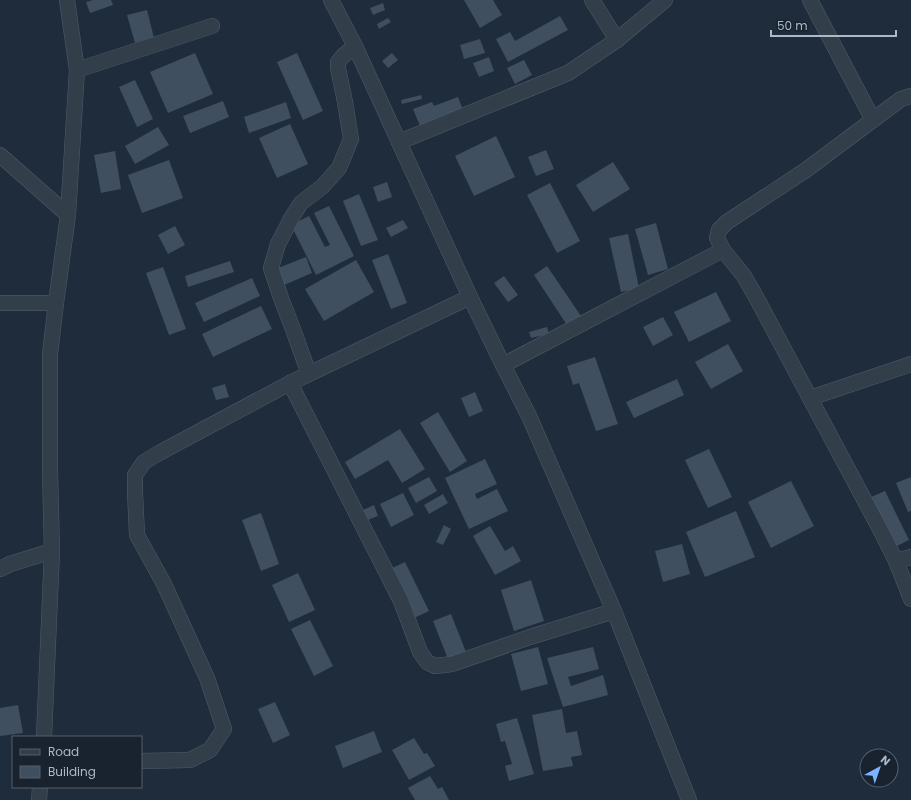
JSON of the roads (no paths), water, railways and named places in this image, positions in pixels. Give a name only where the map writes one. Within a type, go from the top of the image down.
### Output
[{"type":"street","points":[[44,736],[52,551],[50,354],[68,214],[77,70],[68,0]]},
{"type":"street","points":[[331,0],[356,46],[470,297],[529,416],[614,611],[688,800]]},
{"type":"street","points":[[592,0],[617,40]]},
{"type":"street","points":[[399,142],[568,73],[617,40],[665,0]]},
{"type":"street","points":[[810,0],[873,120]]},
{"type":"street","points":[[77,70],[212,26]]},
{"type":"street","points":[[308,374],[294,332],[280,298],[271,268],[278,244],[292,217],[301,203],[323,186],[339,168],[351,138],[338,62],[356,46]]},
{"type":"street","points":[[911,96],[901,100],[806,170],[727,222],[719,230],[717,238],[723,250],[744,276],[810,398],[882,533],[896,561],[911,599]]},
{"type":"street","points":[[0,155],[68,214]]},
{"type":"street","points":[[503,365],[723,250]]},
{"type":"street","points":[[142,761],[190,760],[210,750],[224,729],[207,678],[164,584],[137,535],[135,475],[144,462],[290,383],[470,297]]},
{"type":"street","points":[[0,303],[56,303]]},
{"type":"street","points":[[810,398],[911,364]]},
{"type":"street","points":[[290,383],[401,601],[420,652],[427,662],[435,666],[452,664],[530,637],[614,611]]},
{"type":"street","points":[[0,569],[10,564],[52,551]]},
{"type":"street","points":[[896,561],[911,557]]},
{"type":"street","points":[[39,800],[40,788]]}]
